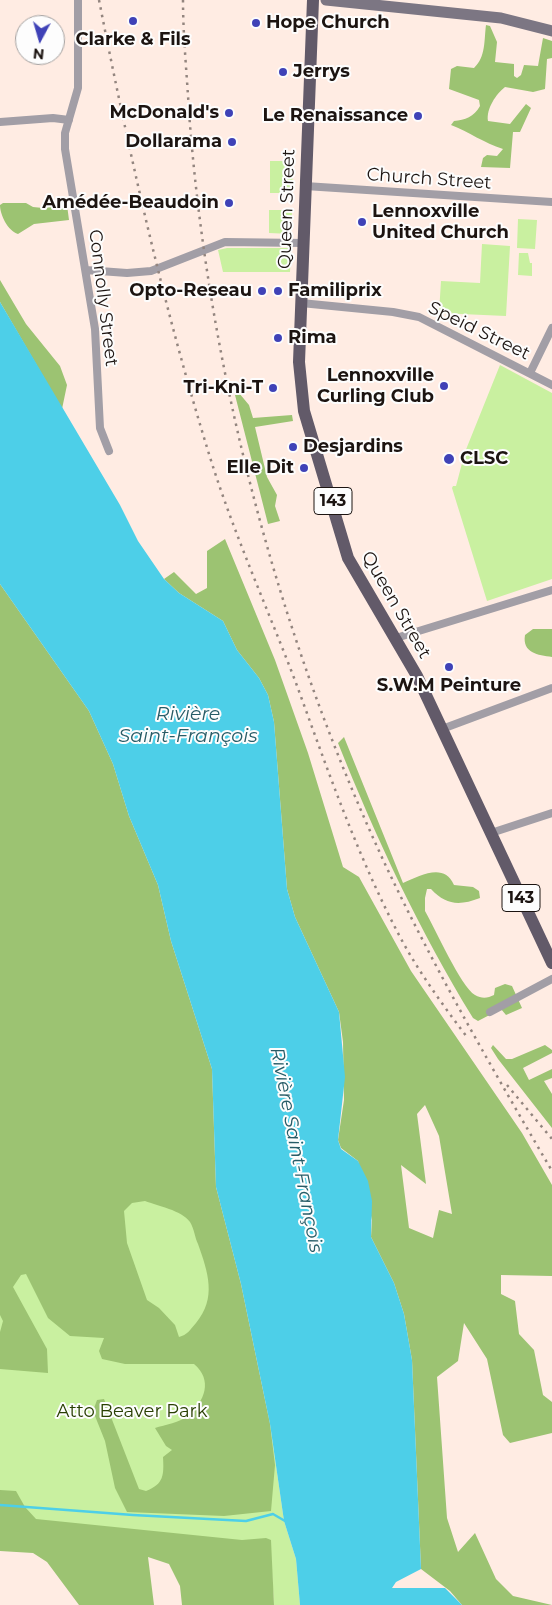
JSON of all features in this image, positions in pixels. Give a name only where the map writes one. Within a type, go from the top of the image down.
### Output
[{"type":"main road","name":"Queen Street","points":[[313,0],[304,186],[301,303],[300,376],[307,421],[348,558],[364,588],[396,638],[442,730],[552,963]]},
{"type":"street","name":"Connolly Street","points":[[78,0],[78,88],[65,132],[65,148],[97,344],[100,428],[109,451]]},
{"type":"street","points":[[326,0],[501,18],[552,31]]},
{"type":"street","points":[[0,122],[53,118],[69,120]]},
{"type":"street","name":"Church Street","points":[[304,186],[552,202]]},
{"type":"street","points":[[86,270],[127,273],[151,271],[225,242],[302,243]]},
{"type":"street","name":"Speid Street","points":[[301,303],[411,315],[433,323],[552,385]]},
{"type":"street","points":[[530,373],[552,328]]},
{"type":"street","points":[[396,638],[552,590]]},
{"type":"street","points":[[442,730],[552,688]]},
{"type":"street","points":[[491,833],[552,813]]},
{"type":"street","points":[[490,1012],[552,979]]},
{"type":"green space","points":[[486,25],[490,26],[497,42],[495,62],[514,64],[514,76],[517,78],[521,75],[524,65],[538,66],[543,38],[552,41],[552,58],[547,59],[545,89],[533,92],[505,87],[490,107],[488,121],[510,124],[526,104],[531,108],[520,132],[513,132],[510,168],[481,167],[483,158],[487,155],[497,156],[503,149],[451,125],[454,121],[465,119],[472,115],[480,106],[479,100],[449,89],[451,69],[457,66],[474,68],[481,59]]},
{"type":"green space","points":[[270,161],[293,161],[292,193],[270,193]]},
{"type":"green space","points":[[3,203],[26,203],[33,207],[43,208],[67,205],[69,220],[34,224],[18,234],[11,230],[3,218],[0,205]]},
{"type":"green space","points":[[269,210],[292,210],[291,234],[269,233]]},
{"type":"green space","points":[[518,219],[537,220],[535,249],[517,248]]},
{"type":"green space","points":[[482,244],[510,246],[506,316],[439,313],[441,281],[480,283]]},
{"type":"green space","points":[[227,248],[291,248],[290,272],[223,272],[218,250]]},
{"type":"green space","points":[[519,253],[528,253],[530,263],[532,263],[532,276],[518,275]]},
{"type":"green space","points":[[0,280],[26,324],[60,366],[67,385],[62,409],[0,302]]},
{"type":"green space","points":[[500,365],[552,393],[552,579],[487,601],[452,488],[456,486],[465,452]]},
{"type":"green space","points":[[239,393],[249,405],[253,418],[292,415],[293,421],[255,427],[267,477],[277,495],[275,506],[280,521],[268,524],[235,395]]},
{"type":"green space","points":[[225,539],[275,660],[308,753],[343,867],[359,877],[411,971],[522,1133],[552,1185],[552,1276],[501,1275],[501,1294],[515,1301],[519,1334],[534,1350],[543,1395],[552,1402],[552,1433],[510,1443],[503,1435],[487,1359],[464,1323],[458,1361],[437,1377],[447,1518],[458,1552],[475,1533],[496,1579],[513,1596],[552,1605],[462,1605],[450,1591],[421,1569],[412,1360],[404,1314],[394,1283],[371,1237],[372,1220],[358,1161],[341,1148],[338,1140],[344,1100],[343,1042],[339,1012],[295,917],[287,889],[274,722],[268,695],[259,678],[237,650],[223,621],[179,593],[164,579],[174,572],[196,594],[207,588],[207,551]],"holes":[[[425,1105],[439,1136],[452,1214],[439,1210],[433,1238],[409,1228],[401,1165],[426,1184],[417,1114]]]},
{"type":"green space","points":[[0,584],[89,711],[113,764],[129,816],[158,885],[171,941],[212,1069],[216,1187],[241,1284],[270,1424],[275,1465],[271,1511],[224,1516],[127,1512],[115,1488],[105,1441],[93,1411],[97,1400],[104,1399],[139,1489],[146,1491],[160,1482],[163,1474],[163,1457],[172,1450],[166,1446],[155,1428],[181,1420],[188,1416],[199,1404],[205,1384],[200,1370],[194,1364],[125,1364],[102,1359],[99,1351],[104,1338],[70,1336],[48,1318],[26,1274],[21,1275],[13,1287],[47,1349],[48,1373],[0,1369],[0,1332],[3,1321],[0,1315]],"holes":[[[145,1201],[175,1211],[186,1218],[193,1227],[202,1254],[209,1285],[207,1304],[203,1314],[196,1323],[188,1332],[179,1337],[175,1325],[159,1308],[147,1300],[127,1243],[124,1211],[132,1203]]]},
{"type":"green space","points":[[533,629],[552,629],[552,657],[532,652],[526,646],[525,635]]},
{"type":"green space","points":[[344,737],[403,883],[424,874],[438,872],[450,878],[454,885],[473,887],[479,891],[480,898],[459,903],[442,898],[431,889],[427,889],[425,898],[425,911],[463,981],[469,990],[483,998],[494,995],[495,988],[505,984],[512,986],[522,1008],[506,1015],[501,1009],[478,1021],[473,1018],[434,951],[383,849],[338,743]]},
{"type":"green space","points":[[493,1045],[506,1059],[512,1059],[545,1045],[552,1050],[552,1053],[523,1068],[529,1080],[552,1069],[552,1078],[544,1081],[552,1094],[552,1128],[498,1059],[491,1048]]},
{"type":"green space","name":"Atto Beaver Park","points":[[0,1180],[218,1198],[270,1424],[284,1521],[296,1559],[300,1605],[274,1605],[271,1557],[0,1534]]},
{"type":"green space","points":[[0,1490],[16,1491],[25,1507],[36,1519],[242,1540],[266,1538],[271,1540],[274,1605],[182,1605],[180,1586],[169,1564],[148,1557],[154,1605],[79,1605],[47,1562],[33,1553],[0,1551]]},
{"type":"water","name":"Rivière Saint-François","points":[[0,302],[120,505],[138,541],[164,579],[179,593],[223,621],[237,650],[259,678],[268,695],[274,722],[287,889],[295,917],[339,1012],[345,1077],[338,1140],[341,1149],[358,1161],[368,1181],[372,1201],[371,1237],[394,1283],[404,1314],[412,1360],[421,1569],[396,1582],[392,1588],[445,1588],[462,1605],[300,1605],[296,1559],[284,1521],[270,1424],[241,1284],[216,1187],[212,1069],[171,941],[158,885],[129,816],[113,764],[89,711],[0,584]]},
{"type":"waterway","points":[[0,1505],[246,1521],[273,1514],[285,1521]]},
{"type":"railway","points":[[99,0],[122,115],[162,285],[192,398],[218,483],[296,683],[343,811],[370,874],[399,935],[414,961],[467,1037]]},
{"type":"railway","points":[[183,0],[189,112],[198,208],[212,305],[231,401],[254,497],[281,592],[311,685],[346,776],[385,864],[444,981],[552,1171]]},
{"type":"railway","points":[[507,1085],[552,1139]]},
{"type":"place","name":"Clarke & Fils","points":[[133,21]]},
{"type":"place","name":"Hope Church","points":[[256,23]]},
{"type":"place","name":"Jerrys","points":[[283,72]]},
{"type":"place","name":"McDonald's","points":[[229,113]]},
{"type":"place","name":"Le Renaissance","points":[[418,116]]},
{"type":"place","name":"Dollarama","points":[[232,142]]},
{"type":"place","name":"Amédée-Beaudoin","points":[[229,203]]},
{"type":"place","name":"Lennoxville United Church","points":[[362,222]]},
{"type":"place","name":"Opto-Reseau","points":[[262,291]]},
{"type":"place","name":"Familiprix","points":[[278,291]]},
{"type":"place","name":"Rima","points":[[278,338]]},
{"type":"place","name":"Lennoxville Curling Club","points":[[444,386]]},
{"type":"place","name":"Tri-Kni-T","points":[[273,388]]},
{"type":"place","name":"Desjardins","points":[[293,447]]},
{"type":"place","name":"CLSC","points":[[449,459]]},
{"type":"place","name":"Elle Dit","points":[[304,468]]},
{"type":"place","name":"S.W.M Peinture","points":[[449,667]]}]
